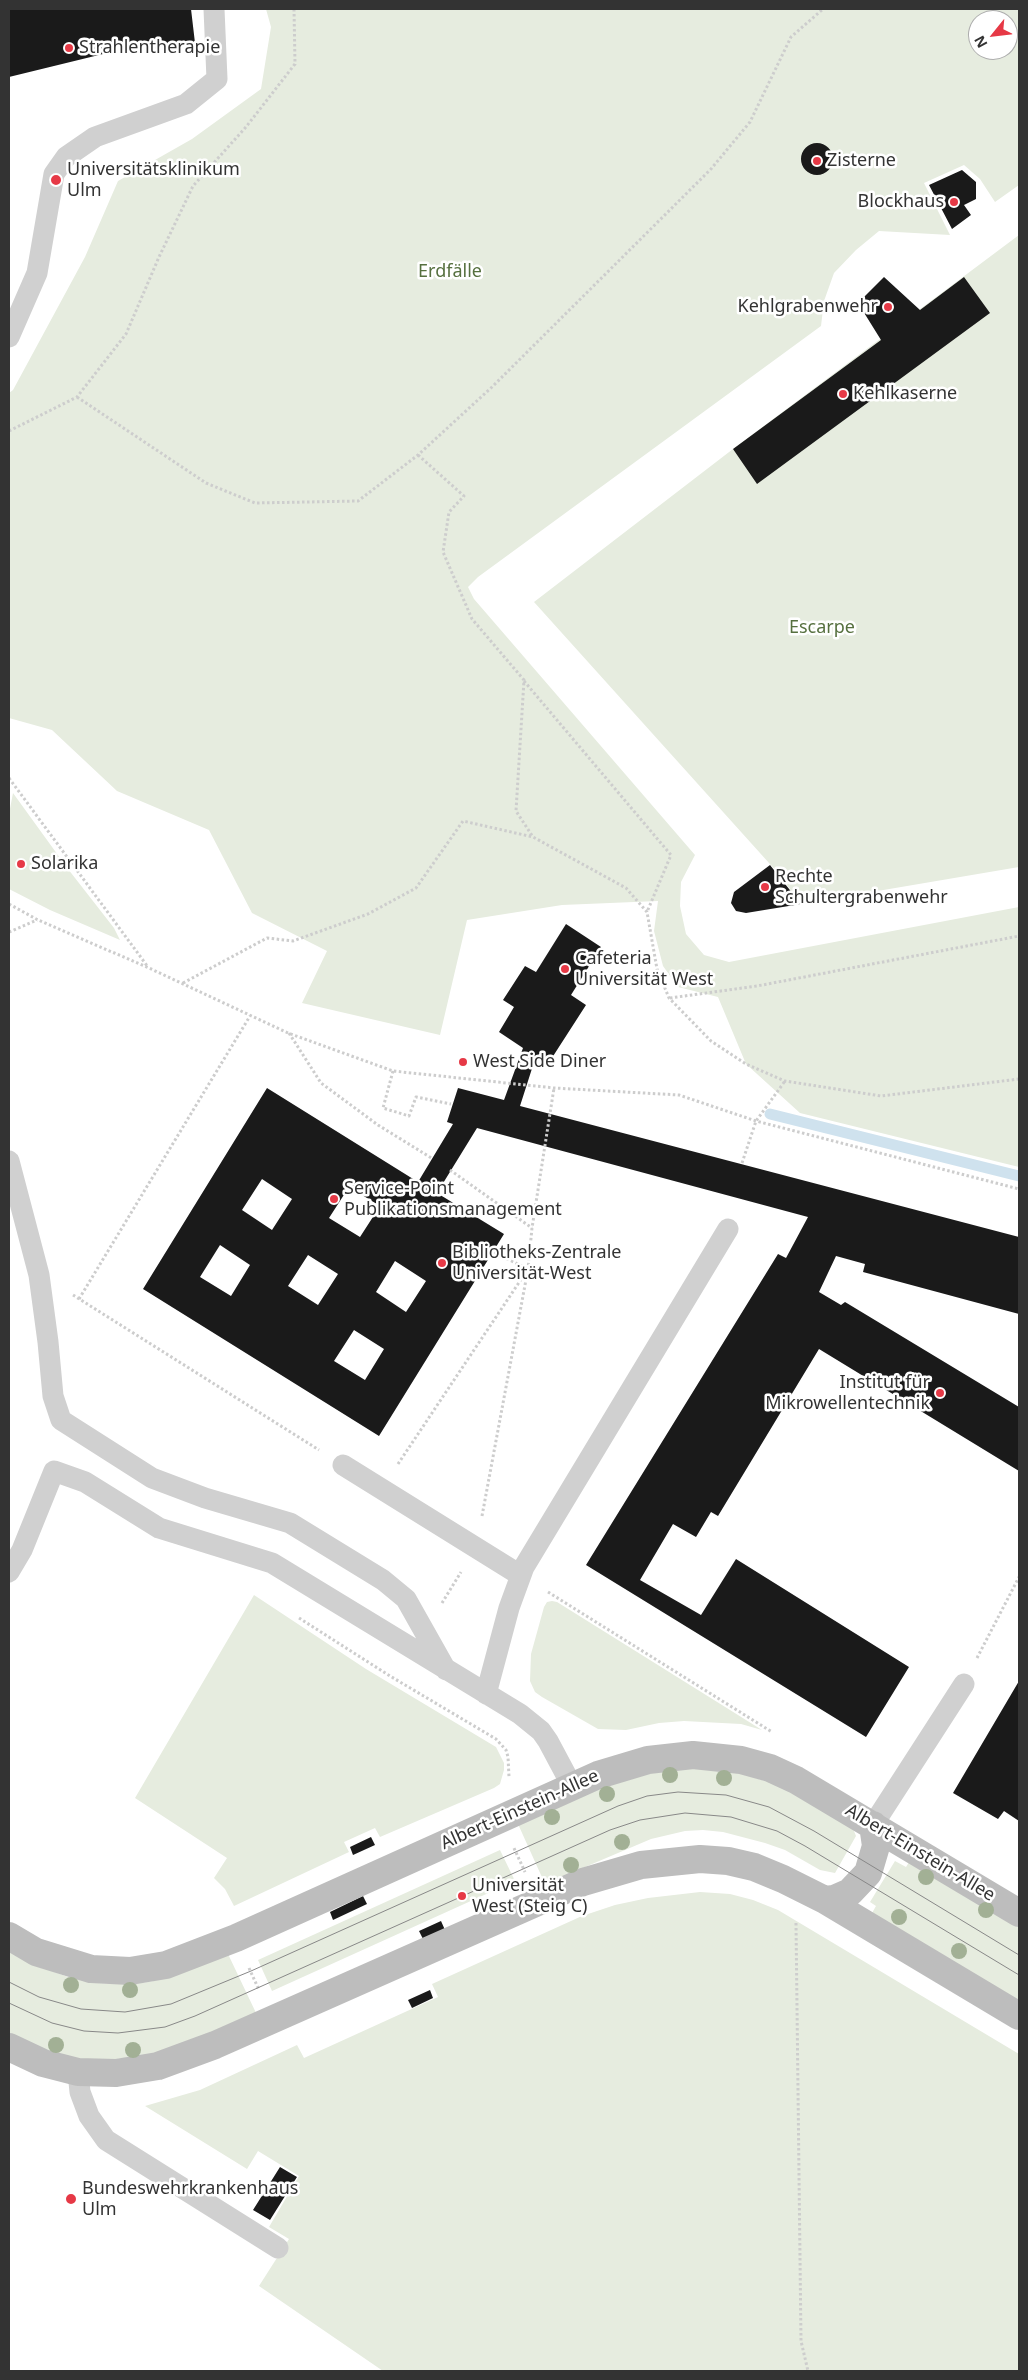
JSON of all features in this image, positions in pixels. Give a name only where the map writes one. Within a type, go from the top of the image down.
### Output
[{"type":"street","name":"Albert-Einstein-Allee","points":[[9,1936],[36,1952],[91,1969],[130,1971],[166,1965],[236,1938],[572,1786],[615,1769],[663,1757],[694,1755],[724,1757],[756,1764],[784,1774],[816,1790],[1019,1913]]},
{"type":"street","points":[[825,1900],[834,1899],[850,1892],[868,1873],[876,1846],[873,1825]]},
{"type":"street","points":[[9,2047],[43,2063],[78,2072],[122,2073],[158,2066],[208,2048],[538,1901],[613,1872],[671,1860],[700,1859],[728,1861],[754,1867],[825,1900],[1019,2016]]},
{"type":"lane","points":[[9,337],[37,273],[54,174],[66,157],[95,138],[186,104],[217,79],[214,9]]},
{"type":"lane","points":[[9,1161],[39,1275],[48,1342],[52,1396],[61,1420],[152,1478],[205,1498],[290,1523],[396,1588],[406,1599],[421,1622],[435,1654],[446,1670]]},
{"type":"lane","points":[[486,1694],[509,1608],[520,1575],[728,1229]]},
{"type":"lane","points":[[343,1465],[520,1575]]},
{"type":"lane","points":[[9,1572],[22,1550],[54,1471],[85,1482],[159,1528],[272,1563],[520,1714],[541,1731],[556,1752],[572,1786]]},
{"type":"lane","points":[[873,1825],[964,1684]]},
{"type":"lane","points":[[78,2072],[80,2092],[89,2116],[106,2140],[278,2248]]},
{"type":"path","points":[[9,431],[77,397],[126,334],[159,257],[193,186],[246,127],[295,64],[294,9]]},
{"type":"path","points":[[77,397],[206,483],[255,503],[358,501],[418,454],[492,387],[711,169],[750,122],[791,37],[823,9]]},
{"type":"path","points":[[418,454],[464,496],[449,512],[443,552],[472,619],[671,855],[647,912]]},
{"type":"path","points":[[524,680],[516,811],[533,837]]},
{"type":"path","points":[[9,778],[149,968]]},
{"type":"path","points":[[182,983],[266,938],[293,941],[368,914],[416,888],[462,821],[533,837],[626,888],[647,912],[657,969],[669,998],[711,1041],[746,1064],[785,1081],[881,1096],[1019,1079]]},
{"type":"path","points":[[9,904],[38,920],[149,968],[288,1033],[393,1072],[554,1088],[679,1095],[756,1121],[1019,1188]]},
{"type":"path","points":[[9,932],[38,920]]},
{"type":"path","points":[[669,998],[757,986],[1019,936]]},
{"type":"path","points":[[79,1299],[250,1016]]},
{"type":"path","points":[[288,1033],[321,1083],[378,1125],[432,1159]]},
{"type":"path","points":[[393,1072],[383,1108],[409,1116],[416,1097],[451,1104]]},
{"type":"path","points":[[742,1163],[756,1121],[785,1081]]},
{"type":"path","points":[[421,1622],[439,1609],[476,1547],[528,1269],[532,1228],[554,1088]]},
{"type":"path","points":[[450,1170],[532,1228]]},
{"type":"path","points":[[492,1252],[528,1269]]},
{"type":"path","points":[[381,1489],[528,1269]]},
{"type":"path","points":[[39,1275],[343,1465]]},
{"type":"path","points":[[964,1684],[1019,1577]]},
{"type":"path","points":[[541,1588],[773,1732]]},
{"type":"path","points":[[297,1617],[390,1676],[496,1739],[506,1750],[509,1779]]},
{"type":"path","points":[[500,1818],[538,1901]]},
{"type":"path","points":[[808,2371],[801,2341],[800,2322],[796,1921],[801,1914],[825,1900]]},
{"type":"path","points":[[236,1938],[272,2020]]},
{"type":"green space","name":"Erdfälle","points":[[266,9],[1019,9],[1019,185],[995,202],[980,179],[964,165],[924,183],[950,235],[879,231],[856,250],[834,273],[824,301],[821,326],[478,577],[468,587],[474,599],[695,855],[681,882],[680,906],[686,934],[704,955],[729,962],[1019,907],[1019,1167],[800,1113],[746,1064],[718,997],[678,987],[663,966],[654,931],[658,901],[562,905],[467,920],[440,1035],[302,1003],[327,951],[252,913],[209,830],[117,791],[52,730],[9,718],[9,393],[13,390],[85,257],[118,181],[192,139],[261,89],[271,27]]},
{"type":"green space","name":"Escarpe","points":[[1019,235],[1019,867],[801,904],[778,873],[534,602],[733,449]]},
{"type":"green space","points":[[13,793],[114,928],[120,940],[50,910],[9,889],[9,814]]},
{"type":"green space","points":[[254,1595],[366,1669],[496,1747],[504,1763],[504,1770],[500,1784],[494,1788],[380,1837],[375,1828],[344,1842],[349,1852],[234,1906],[225,1889],[214,1878],[227,1858],[135,1798]]},
{"type":"green space","points":[[547,1602],[557,1602],[762,1730],[741,1724],[684,1721],[659,1723],[626,1730],[598,1729],[542,1697],[535,1692],[530,1681],[531,1654],[544,1607]]},
{"type":"green space","points":[[683,1767],[739,1773],[775,1784],[852,1826],[856,1836],[835,1873],[820,1870],[785,1850],[765,1843],[723,1832],[703,1830],[685,1831],[651,1839],[545,1884],[518,1824],[611,1784],[648,1773]]},
{"type":"green space","points":[[500,1850],[515,1881],[272,1991],[258,1960]]},
{"type":"green space","points":[[911,1859],[1019,1925],[1019,2002],[872,1913],[876,1906],[870,1902],[895,1861],[906,1867]]},
{"type":"green space","points":[[700,1892],[730,1894],[753,1900],[778,1910],[1019,2054],[1019,2371],[383,2371],[259,2286],[289,2239],[269,2227],[299,2176],[258,2151],[247,2169],[145,2106],[200,2090],[297,2045],[304,2058],[438,1997],[432,1984],[582,1916],[615,1905],[648,1898]]},
{"type":"green space","points":[[9,1950],[46,1969],[71,1978],[97,1983],[123,1984],[149,1982],[169,1977],[228,1954],[257,2015],[159,2053],[103,2061],[76,2059],[50,2054],[9,2034]]},
{"type":"building","name":"Strahlentherapie","points":[[9,9],[191,9],[195,43],[155,53],[152,42],[9,77]]},
{"type":"building","name":"Zisterne","points":[[817,143],[828,148],[833,159],[828,170],[817,175],[806,170],[801,159],[806,148]]},
{"type":"building","name":"Blockhaus","points":[[962,170],[976,182],[976,199],[964,205],[971,215],[952,229],[929,185]]},
{"type":"building","name":"Kehlkaserne","points":[[884,277],[920,310],[964,277],[990,313],[757,484],[733,449],[881,340],[858,303]]},
{"type":"building","name":"Rechte Schultergrabenwehr","points":[[770,865],[801,904],[746,913],[736,911],[731,903],[734,892]]},
{"type":"building","points":[[566,924],[601,947],[571,995],[586,1005],[548,1064],[536,1056],[520,1106],[1019,1237],[1019,1314],[863,1272],[865,1264],[836,1256],[819,1292],[841,1305],[845,1302],[1019,1407],[1019,1471],[819,1349],[718,1516],[711,1512],[696,1537],[673,1524],[640,1580],[701,1615],[736,1559],[909,1667],[866,1737],[586,1565],[778,1254],[786,1258],[808,1217],[477,1128],[437,1193],[504,1234],[379,1436],[143,1289],[267,1088],[418,1182],[453,1124],[447,1122],[458,1088],[504,1100],[523,1048],[499,1032],[514,1007],[503,1000],[525,966],[536,972]],"holes":[[[262,1179],[292,1199],[272,1230],[242,1210]],[[349,1187],[380,1206],[360,1237],[329,1218]],[[220,1245],[250,1265],[231,1296],[200,1277]],[[308,1255],[338,1274],[318,1305],[288,1286]],[[395,1261],[426,1281],[406,1312],[376,1292]],[[354,1330],[384,1349],[365,1380],[334,1361]]]},
{"type":"building","points":[[1019,1681],[1019,1821],[1004,1811],[998,1819],[953,1793]]},
{"type":"building","points":[[371,1837],[375,1845],[353,1855],[350,1847]]},
{"type":"building","points":[[363,1896],[367,1904],[333,1920],[330,1912]]},
{"type":"building","points":[[441,1921],[445,1930],[423,1939],[419,1931]]},
{"type":"building","points":[[430,1990],[433,1998],[412,2008],[408,2000]]},
{"type":"building","points":[[280,2167],[297,2177],[270,2220],[253,2210]]},
{"type":"waterway","points":[[770,1114],[1019,1176]]},
{"type":"tram line","points":[[9,1982],[39,1997],[81,2009],[125,2012],[171,2004],[251,1971],[618,1806],[647,1796],[678,1792],[726,1795],[769,1807],[814,1831],[1019,1955]]},
{"type":"tram line","points":[[9,2003],[52,2023],[84,2031],[118,2033],[165,2027],[195,2016],[610,1830],[640,1820],[685,1813],[731,1817],[777,1831],[1019,1975]]},
{"type":"place","name":"Strahlentherapie","points":[[69,48]]},
{"type":"place","name":"Zisterne","points":[[817,161]]},
{"type":"place","name":"Universitätsklinikum Ulm","points":[[56,180]]},
{"type":"place","name":"Blockhaus","points":[[954,202]]},
{"type":"place","name":"Kehlgrabenwehr","points":[[888,307]]},
{"type":"place","name":"Kehlkaserne","points":[[843,394]]},
{"type":"place","name":"Solarika","points":[[21,864]]},
{"type":"place","name":"Rechte Schultergrabenwehr","points":[[765,887]]},
{"type":"place","name":"Cafeteria Universität West","points":[[565,969]]},
{"type":"place","name":"West Side Diner","points":[[463,1062]]},
{"type":"place","name":"Service-Point Publikationsmanagement","points":[[334,1199]]},
{"type":"place","name":"Bibliotheks-Zentrale Universität-West","points":[[442,1263]]},
{"type":"place","name":"Institut für Mikrowellentechnik","points":[[940,1393]]},
{"type":"place","name":"Universität West (Steig C)","points":[[462,1896]]},
{"type":"place","name":"Bundeswehrkrankenhaus Ulm","points":[[71,2199]]}]
